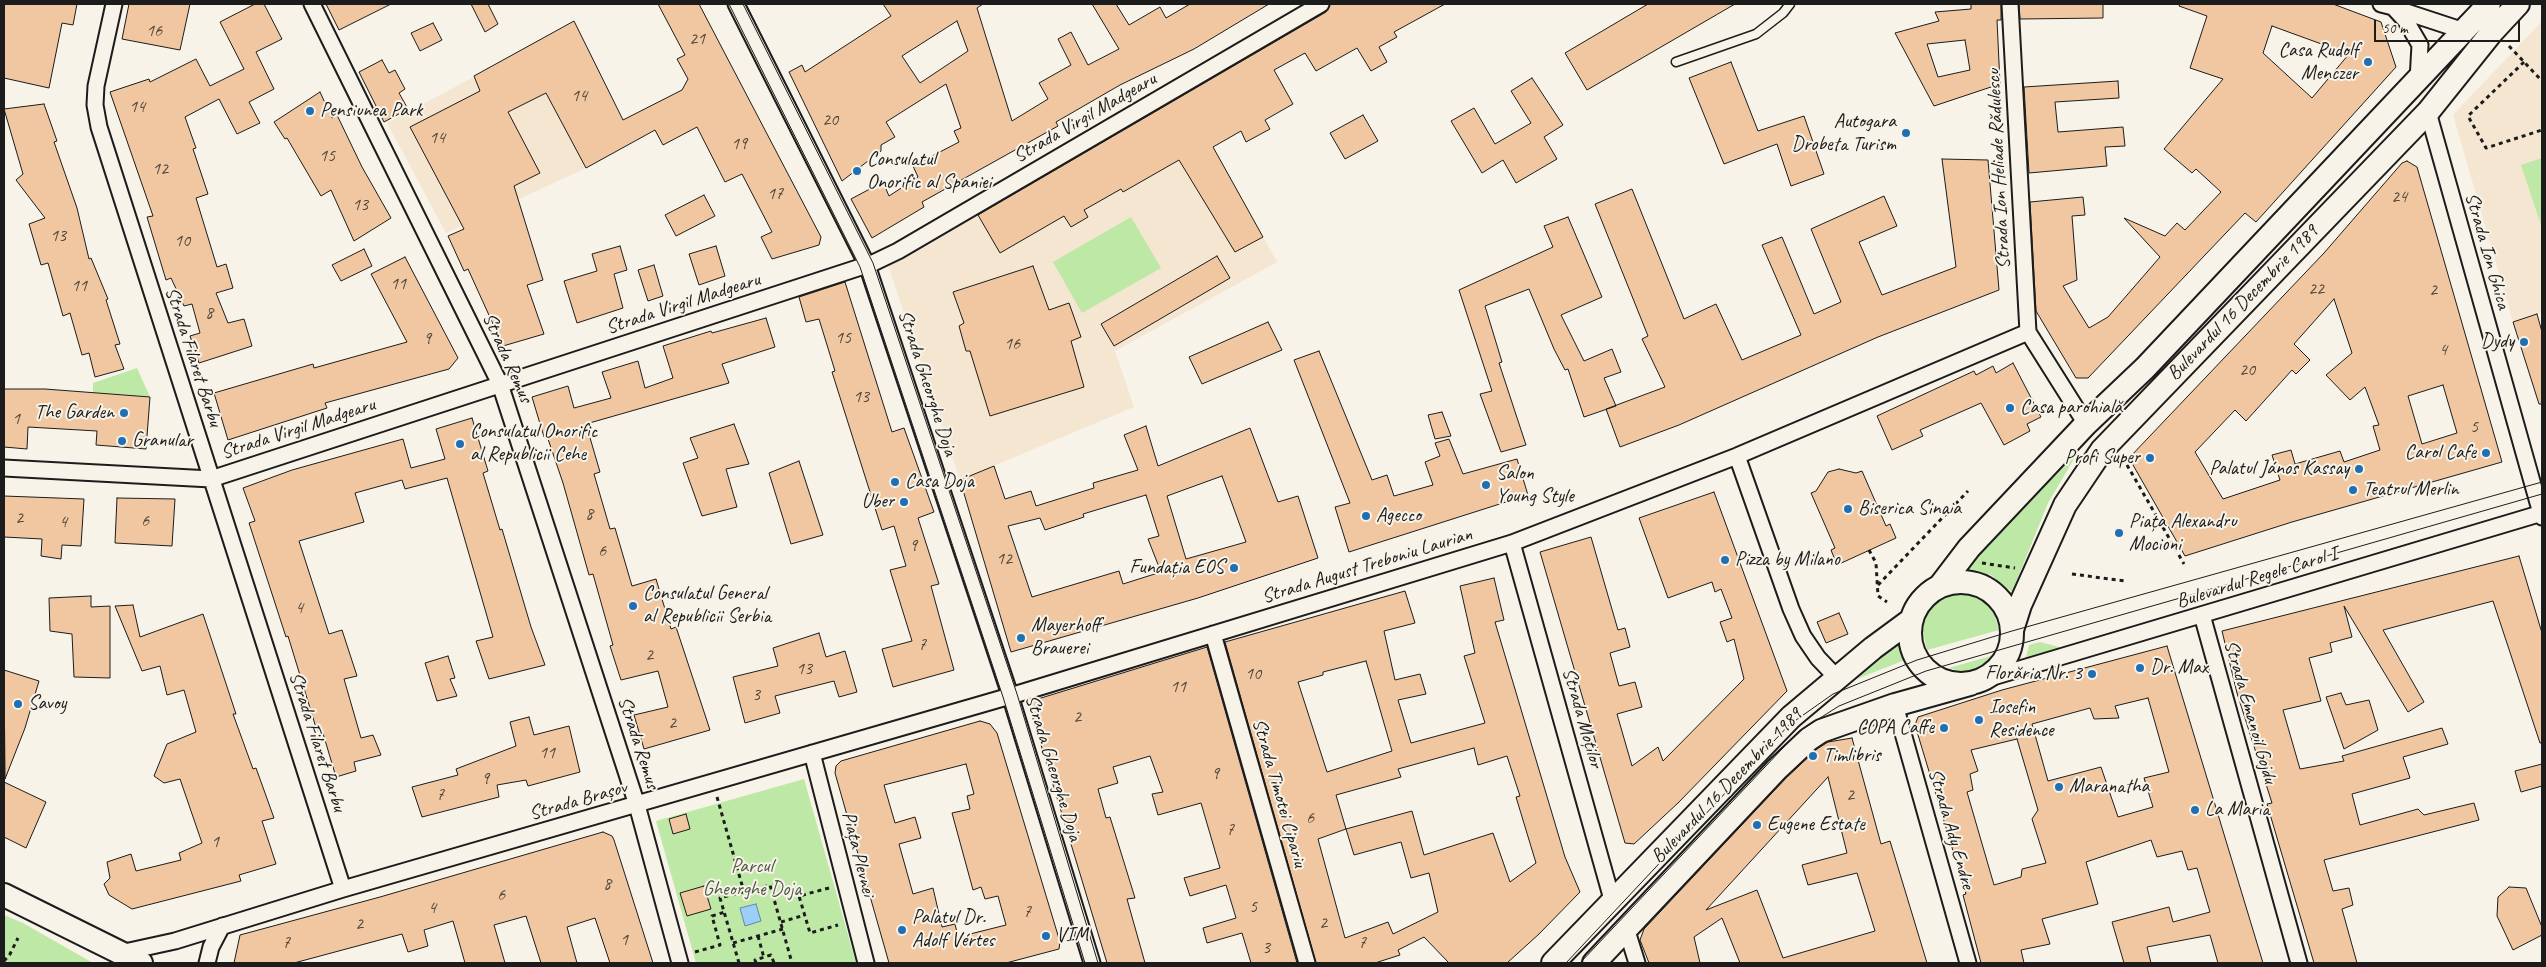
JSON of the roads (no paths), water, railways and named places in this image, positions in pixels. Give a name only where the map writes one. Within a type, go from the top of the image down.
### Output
[{"type":"main road","name":"Bulevardul 16 Decembrie 1989","points":[[1940,586],[1968,548],[2086,424],[2151,361],[2489,4]]},
{"type":"main road","name":"Bulevardul 16 Decembrie 1989","points":[[2012,630],[2020,605],[2065,505],[2102,450],[2428,112],[2492,32],[2518,4]]},
{"type":"main road","points":[[1956,582],[1972,583],[1988,589],[2000,600],[2008,614],[2012,630],[2011,645],[2005,660],[1995,671],[1976,682],[1954,684],[1939,680],[1926,671],[1917,660],[1911,648],[1909,634],[1911,620],[1922,600],[1940,586],[1956,582]]},
{"type":"main road","name":"Bulevardul 16 Decembrie 1989","points":[[1553,963],[1791,718],[1911,620]]},
{"type":"main road","name":"Bulevardul 16 Decembrie 1989","points":[[1594,963],[1796,750],[1821,731],[1895,705],[1976,682]]},
{"type":"main road","points":[[4,895],[141,963]]},
{"type":"street","name":"Strada Filaret Barbu","points":[[114,4],[96,86],[95,106],[99,127],[343,889]]},
{"type":"street","name":"Strada Remus","points":[[312,4],[500,384],[637,805]]},
{"type":"street","name":"Strada Gheorghe Doja","points":[[736,4],[867,265],[1092,963]]},
{"type":"street","name":"Strada Virgil Madgearu","points":[[4,468],[211,479],[867,265],[898,252],[1320,4]]},
{"type":"street","name":"Strada Ion Heliade Rădulescu","points":[[2010,4],[2028,332]]},
{"type":"street","points":[[2387,6],[2464,31]]},
{"type":"street","points":[[2387,6],[2406,21],[2420,46],[2418,80]]},
{"type":"street","name":"Strada Ion Ghica","points":[[2428,112],[2542,514]]},
{"type":"street","points":[[1838,679],[1818,658],[1803,636],[1791,610],[1736,456],[2028,332],[2086,424]]},
{"type":"street","name":"Strada August Treboniu Laurian","points":[[1006,696],[1512,543],[1736,456]]},
{"type":"street","name":"Bulevardul Regele Carol I","points":[[1976,682],[2542,514]]},
{"type":"street","name":"Strada Moților","points":[[1512,543],[1613,903]]},
{"type":"street","name":"Strada Emanoil Gojdu","points":[[2202,615],[2299,963]]},
{"type":"street","name":"Strada Timotei Cipariu","points":[[1213,634],[1307,963]]},
{"type":"street","name":"Strada Brașov","points":[[120,953],[175,941],[343,889],[637,805],[1006,696]]},
{"type":"street","name":"Strada Ady Endre","points":[[1895,705],[1968,963]]},
{"type":"street","name":"Piața Plevnei","points":[[812,753],[844,884],[866,963]]},
{"type":"street","points":[[637,805],[679,960]]},
{"type":"street","points":[[207,963],[211,947],[222,926]]},
{"type":"street","points":[[1627,930],[1637,963]]},
{"type":"lane","points":[[1676,62],[1756,34],[1783,13],[1790,4]]},
{"type":"water","points":[[756,904],[761,921],[745,926],[740,908]]},
{"type":"tram line","points":[[729,4],[860,267],[1003,697],[1085,963]]},
{"type":"tram line","points":[[743,4],[873,263],[1017,694],[1098,963]]},
{"type":"tram line","points":[[1566,963],[1789,725],[1833,694],[1917,660],[2012,631],[2542,482]]},
{"type":"tram line","points":[[1580,963],[1798,732],[1839,706],[1926,671],[2542,494]]},
{"type":"place","name":"Casa Rudolf Menczer","points":[[2368,62]]},
{"type":"place","name":"Pensiunea Park","points":[[310,111]]},
{"type":"place","name":"Autogara Drobeta Turism","points":[[1906,133]]},
{"type":"place","name":"Consulatul Onorific al Spaniei","points":[[857,171]]},
{"type":"place","name":"Dydy","points":[[2524,342]]},
{"type":"place","name":"Casa parohială","points":[[2010,408]]},
{"type":"place","name":"The Garden","points":[[124,413]]},
{"type":"place","name":"Granular","points":[[122,441]]},
{"type":"place","name":"Consulatul Onorific al Republicii Cehe","points":[[460,444]]},
{"type":"place","name":"Carol Cafe","points":[[2486,453]]},
{"type":"place","name":"Profi Super","points":[[2150,458]]},
{"type":"place","name":"Palatul János Kassay","points":[[2359,469]]},
{"type":"place","name":"Casa Doja","points":[[895,482]]},
{"type":"place","name":"Salon Young Style","points":[[1486,485]]},
{"type":"place","name":"Teatrul Merlin","points":[[2353,490]]},
{"type":"place","name":"Uber","points":[[904,502]]},
{"type":"place","name":"Biserica Sinaia","points":[[1848,509]]},
{"type":"place","name":"Agecco","points":[[1366,516]]},
{"type":"place","name":"Piața Alexandru Mocioni","points":[[2119,533]]},
{"type":"place","name":"Pizza by Milano","points":[[1725,560]]},
{"type":"place","name":"Fundația EOS","points":[[1234,568]]},
{"type":"place","name":"Consulatul General al Republicii Serbia","points":[[633,606]]},
{"type":"place","name":"Mayerhoff Brauerei","points":[[1021,638]]},
{"type":"place","name":"Dr. Max","points":[[2140,668]]},
{"type":"place","name":"Florăria Nr. 3","points":[[2092,674]]},
{"type":"place","name":"Savoy","points":[[18,704]]},
{"type":"place","name":"Iosefin Residence","points":[[1979,720]]},
{"type":"place","name":"COPA Caffe","points":[[1944,728]]},
{"type":"place","name":"Timlibris","points":[[1813,756]]},
{"type":"place","name":"Maranatha","points":[[2059,787]]},
{"type":"place","name":"La Maria","points":[[2195,810]]},
{"type":"place","name":"Eugene Estate","points":[[1757,825]]},
{"type":"place","name":"Palatul Dr. Adolf Vértes","points":[[902,930]]},
{"type":"place","name":"VIM","points":[[1046,936]]},
{"type":"park label","name":"Parcul Gheorghe Doja","points":[[752,878]]}]
